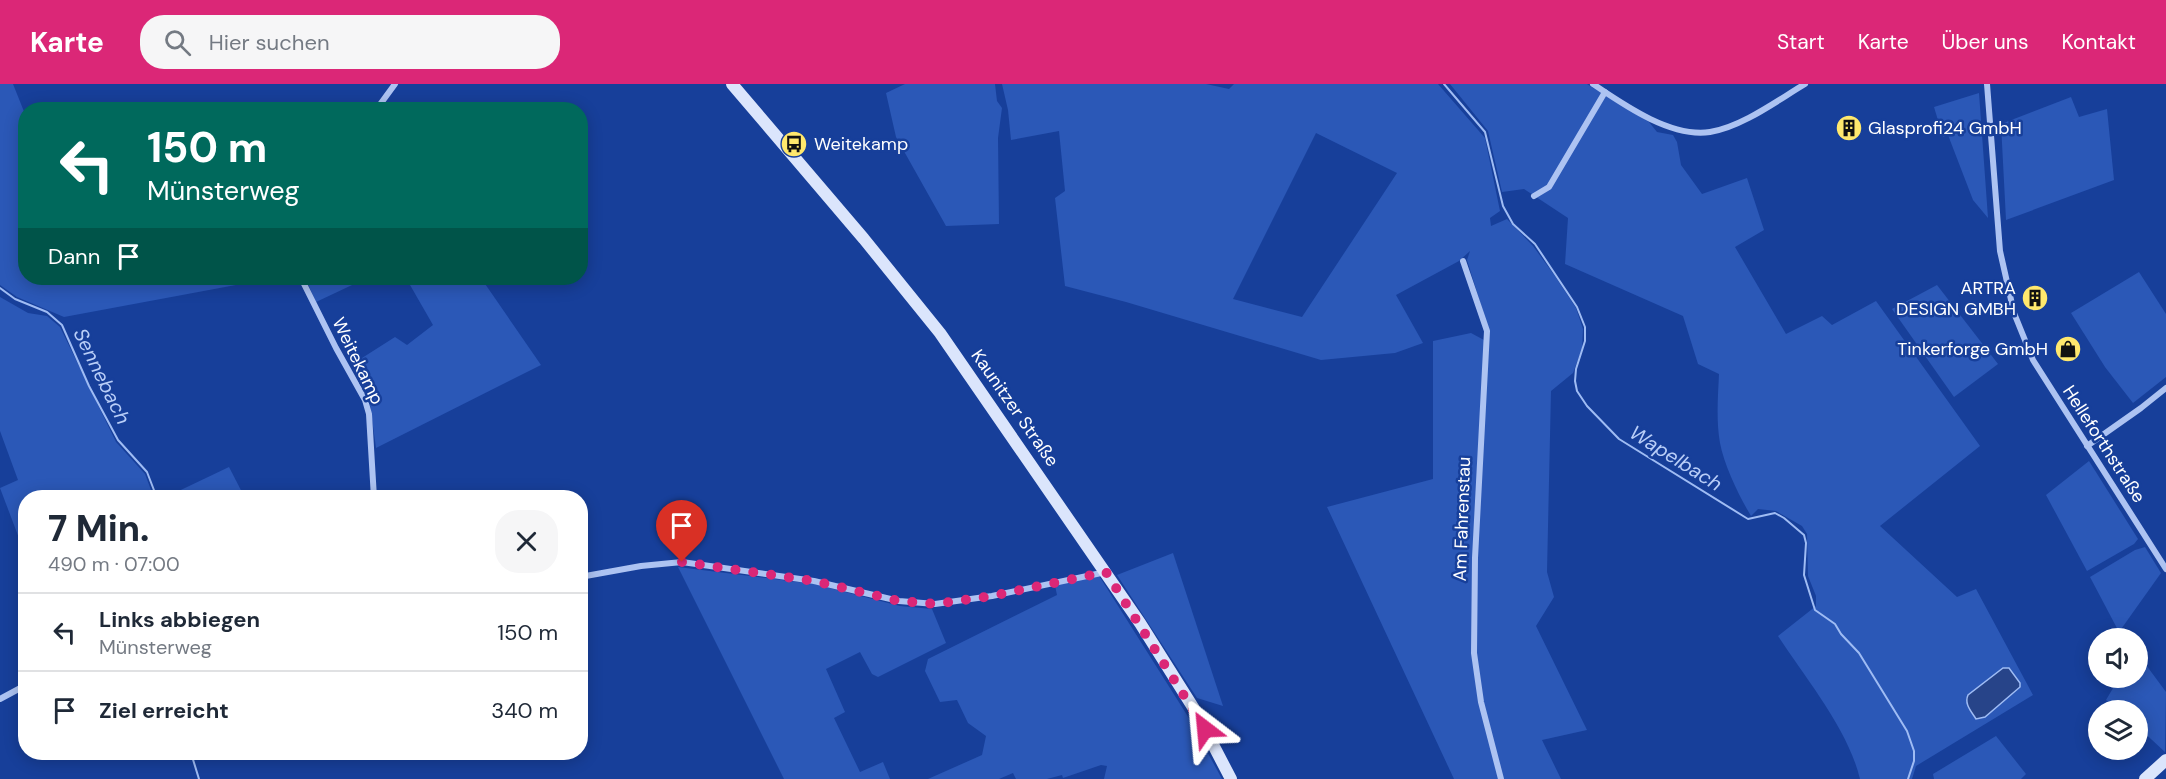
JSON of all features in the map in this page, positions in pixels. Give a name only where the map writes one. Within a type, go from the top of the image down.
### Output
[{"type":"street","points":[[382,102],[395,84]]},
{"type":"street","name":"Kaunitzer Straße","points":[[732,84],[864,239],[940,333],[1106,572],[1196,712],[1231,779]]},
{"type":"street","points":[[1593,84],[1661,124],[1682,131],[1701,133],[1723,129],[1740,122],[1805,84]]},
{"type":"street","name":"Helleforthstraße","points":[[1987,84],[2000,251],[2014,313],[2032,360],[2166,569]]},
{"type":"street","points":[[1534,196],[1549,187],[1605,92]]},
{"type":"street","name":"Am Fahrenstau","points":[[1463,261],[1487,331],[1475,558],[1474,653],[1481,702],[1501,779]]},
{"type":"street","name":"Weitekamp","points":[[304,285],[365,399],[369,414],[374,490]]},
{"type":"street","points":[[2087,446],[2166,388]]},
{"type":"street","points":[[588,576],[641,566],[682,562],[814,581],[899,601],[935,604],[992,596],[1106,572]]},
{"type":"street","points":[[0,699],[18,690]]},
{"type":"street","points":[[2145,779],[2166,760]]},
{"type":"shaded area","points":[[0,84],[13,84],[20,102],[18,102],[18,285],[235,285],[64,317],[17,297],[0,285]]},
{"type":"shaded area","points":[[905,84],[995,84],[997,101],[1002,108],[998,138],[999,224],[946,226],[896,137],[886,93]]},
{"type":"shaded area","points":[[1002,84],[1206,84],[1229,89],[1234,84],[1438,84],[1485,138],[1500,211],[1490,218],[1491,226],[1507,219],[1533,246],[1576,308],[1583,329],[1582,349],[1573,373],[1551,391],[1547,572],[1554,597],[1536,626],[1587,730],[1542,740],[1561,779],[1454,779],[1327,507],[1433,479],[1433,341],[1471,333],[1484,340],[1489,331],[1467,260],[1470,251],[1459,261],[1396,295],[1423,343],[1395,353],[1321,360],[1065,286],[1055,198],[1065,191],[1059,131],[1011,140]],"holes":[[[1316,133],[1397,173],[1302,317],[1233,299]]]},
{"type":"shaded area","points":[[1450,84],[1587,84],[1649,122],[1657,132],[1673,135],[1677,142],[1681,165],[1702,194],[1747,178],[1764,230],[1735,247],[1786,334],[1822,316],[1832,325],[1876,301],[1980,446],[1880,526],[1957,597],[1976,589],[2033,695],[1916,766],[1912,779],[1860,779],[1854,760],[1836,723],[1778,636],[1816,606],[1816,596],[1808,576],[1807,534],[1802,526],[1776,511],[1758,509],[1751,516],[1746,508],[1728,470],[1720,443],[1719,374],[1698,364],[1683,316],[1565,264],[1568,218],[1524,189],[1502,192],[1488,131]]},
{"type":"shaded area","points":[[1979,93],[1988,218],[1973,200],[1948,135],[1943,137],[1934,107]]},
{"type":"shaded area","points":[[2071,97],[2079,117],[2107,109],[2114,180],[2006,220],[2001,124]]},
{"type":"shaded area","points":[[2139,272],[2166,314],[2166,377],[2133,403],[2105,367],[2071,313]]},
{"type":"shaded area","points":[[308,285],[352,285],[316,302]]},
{"type":"shaded area","points":[[410,285],[486,285],[541,365],[376,448],[369,397],[351,365],[395,337],[407,345],[433,325]]},
{"type":"shaded area","points":[[1937,285],[1998,364],[1954,397],[1892,309]]},
{"type":"shaded area","points":[[0,297],[28,313],[47,316],[60,327],[116,442],[145,474],[151,490],[18,490],[18,536],[0,488],[18,480],[0,431]]},
{"type":"shaded area","points":[[2089,461],[2138,539],[2134,544],[2087,571],[2046,495]]},
{"type":"shaded area","points":[[229,467],[241,490],[181,490]]},
{"type":"shaded area","points":[[2145,547],[2161,573],[2122,628],[2117,628],[2090,577],[2135,550]]},
{"type":"shaded area","points":[[1173,553],[1223,706],[1197,698],[1117,575]]},
{"type":"shaded area","points":[[678,567],[814,584],[900,606],[932,609],[946,643],[878,677],[872,674],[860,652],[826,669],[845,712],[834,718],[860,772],[883,762],[890,779],[784,779]]},
{"type":"shaded area","points":[[1096,571],[1187,715],[1222,779],[1104,779],[1107,766],[1101,765],[1063,778],[1062,775],[1047,779],[1016,779],[1013,773],[999,779],[928,779],[982,755],[986,736],[968,723],[957,700],[940,702],[925,671],[928,659],[1057,595],[1054,581]]},
{"type":"shaded area","points":[[2003,668],[2009,668],[2020,683],[2020,687],[1985,717],[1976,719],[1967,704],[1968,695]]},
{"type":"shaded area","points":[[2148,668],[2166,692],[2165,752],[2148,736],[2148,700],[2106,700],[2113,688],[2148,688]]},
{"type":"shaded area","points":[[1996,736],[2026,774],[2021,779],[1934,779],[1933,774]]},
{"type":"waterway","name":"Wapelbach","points":[[1444,84],[1485,132],[1503,206],[1513,224],[1535,244],[1577,307],[1585,327],[1585,341],[1576,369],[1575,381],[1577,391],[1587,406],[1619,439],[1748,519],[1775,513],[1804,535],[1806,543],[1804,575],[1815,610],[1835,624],[1859,653],[1907,731],[1914,751],[1914,761],[1908,779]]},
{"type":"waterway","name":"Sennebach","points":[[0,288],[15,299],[47,312],[62,325],[89,386],[118,440],[147,472],[154,490]]},
{"type":"waterway","name":"Sennebach","points":[[193,760],[199,779]]},
{"type":"place","name":"Glasprofi24 GmbH","points":[[1849,128]]},
{"type":"place","name":"Weitekamp","points":[[794,144]]},
{"type":"place","name":"ARTRA DESIGN GMBH","points":[[2035,298]]},
{"type":"place","name":"Tinkerforge GmbH","points":[[2068,349]]},
{"type":"route","points":[[682,562],[814,581],[899,601],[935,604],[992,596],[1106,572],[1205,729]]}]
